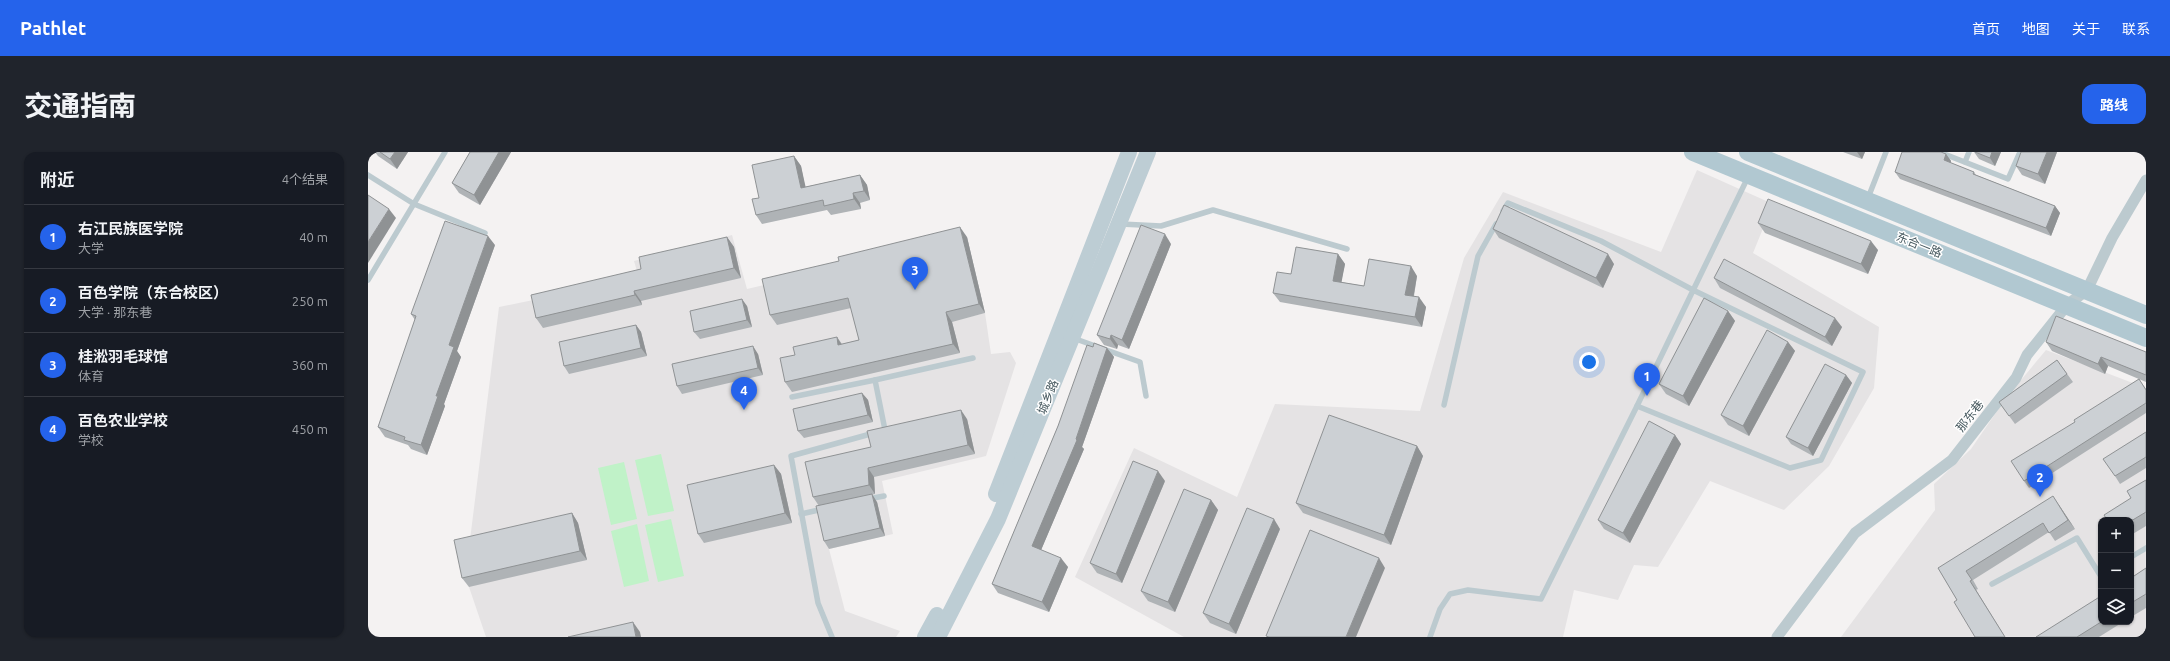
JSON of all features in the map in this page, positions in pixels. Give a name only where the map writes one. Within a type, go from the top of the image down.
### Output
[{"type":"main road","name":"城乡路","points":[[925,637],[988,515],[1129,152]]},
{"type":"main road","name":"城乡路","points":[[938,637],[998,519],[1148,152]]},
{"type":"main road","name":"东合一路","points":[[1693,152],[2146,338]]},
{"type":"main road","name":"东合一路","points":[[1748,152],[2146,315]]},
{"type":"street","name":"那东巷","points":[[1776,637],[1855,533],[1952,460],[2016,378],[2027,355],[2067,305],[2087,290],[2112,238],[2146,180]]},
{"type":"lane","points":[[368,280],[445,152]]},
{"type":"lane","points":[[1867,200],[1886,152]]},
{"type":"lane","points":[[1939,152],[2008,179],[2020,152]]},
{"type":"lane","points":[[1965,162],[1969,152]]},
{"type":"lane","points":[[368,175],[414,204],[485,233]]},
{"type":"lane","points":[[1430,637],[1440,609],[1450,594],[1468,590],[1541,599],[1749,175]]},
{"type":"lane","points":[[1444,405],[1478,256],[1508,203],[1601,241],[1693,290],[1863,372],[1821,460],[1790,468],[1637,406]]},
{"type":"lane","points":[[1119,224],[1161,226],[1213,210],[1347,249]]},
{"type":"lane","points":[[1072,337],[1140,362],[1146,396]]},
{"type":"lane","points":[[792,397],[972,358]]},
{"type":"lane","points":[[832,637],[818,603],[791,456],[885,430],[875,380]]},
{"type":"lane","points":[[862,501],[884,496]]},
{"type":"lane","points":[[802,514],[832,507]]},
{"type":"lane","points":[[1992,584],[2077,538],[2098,572]]},
{"type":"lane","points":[[2134,555],[2146,548]]},
{"type":"shaded area","points":[[1697,170],[1773,204],[1753,253],[1879,327],[1874,388],[1829,466],[1784,510],[1710,481],[1658,567],[1634,565],[1618,600],[1574,590],[1563,637],[1184,637],[1075,577],[1134,448],[1237,497],[1275,404],[1420,411],[1464,258],[1503,192],[1661,252]]},
{"type":"shaded area","points":[[732,235],[747,289],[845,266],[864,343],[985,313],[991,354],[1010,352],[1016,363],[986,456],[882,481],[893,534],[829,549],[845,611],[900,631],[896,637],[486,637],[469,587],[460,550],[469,548],[499,307],[639,278],[634,261]]},
{"type":"shaded area","points":[[2046,350],[2146,388],[2146,637],[1841,637],[1935,510],[1934,484],[1971,449],[2006,398]]},
{"type":"green space","points":[[661,454],[674,511],[648,516],[635,460]]},
{"type":"green space","points":[[624,462],[637,519],[611,525],[598,468]]},
{"type":"green space","points":[[671,519],[684,576],[658,582],[645,525]]},
{"type":"green space","points":[[637,524],[649,581],[624,587],[611,531]]},
{"type":"building","points":[[380,152],[395,152],[390,159]]},
{"type":"building","points":[[470,152],[499,152],[474,195],[452,183]]},
{"type":"building","points":[[1902,152],[1941,152],[1946,154],[1944,160],[1974,172],[1973,174],[2055,206],[2046,228],[1895,172]]},
{"type":"building","points":[[1975,152],[1992,152],[1990,158]]},
{"type":"building","points":[[2021,152],[2047,152],[2038,174],[2016,166]]},
{"type":"building","points":[[794,156],[801,188],[860,175],[864,191],[853,193],[854,199],[824,206],[823,200],[756,215],[752,199],[759,198],[752,165]]},
{"type":"building","points":[[368,195],[389,209],[368,242]]},
{"type":"building","points":[[1768,199],[1871,241],[1861,264],[1758,223]]},
{"type":"building","points":[[1504,205],[1608,254],[1596,278],[1493,229]]},
{"type":"building","points":[[445,221],[488,236],[449,345],[454,347],[436,396],[438,396],[421,445],[404,440],[405,437],[378,427],[416,316],[411,314]]},
{"type":"building","points":[[1141,225],[1165,234],[1122,340],[1111,335],[1110,339],[1097,335]]},
{"type":"building","points":[[960,227],[979,304],[946,312],[953,344],[785,382],[780,358],[795,355],[793,347],[837,337],[838,345],[859,340],[848,298],[770,315],[762,279],[839,261],[838,257]]},
{"type":"building","points":[[727,237],[734,268],[634,291],[635,295],[536,318],[531,295],[641,269],[639,257]]},
{"type":"building","points":[[1296,247],[1338,254],[1333,281],[1364,286],[1369,259],[1411,266],[1405,295],[1419,297],[1415,317],[1273,293],[1277,272],[1291,274]]},
{"type":"building","points":[[1724,259],[1835,318],[1825,337],[1714,278]]},
{"type":"building","points":[[1704,298],[1728,311],[1683,396],[1659,384]]},
{"type":"building","points":[[742,299],[747,320],[694,332],[690,311]]},
{"type":"building","points":[[2056,316],[2146,352],[2146,375],[2101,357],[2098,364],[2046,342]]},
{"type":"building","points":[[636,325],[641,348],[564,366],[559,342]]},
{"type":"building","points":[[1767,330],[1788,342],[1743,426],[1721,415]]},
{"type":"building","points":[[1094,343],[1107,348],[1076,439],[1077,440],[1032,546],[1061,558],[1042,602],[992,584],[1058,426],[1087,345],[1093,347]]},
{"type":"building","points":[[753,346],[758,368],[677,386],[672,364]]},
{"type":"building","points":[[2057,360],[2067,374],[2009,416],[1999,402]]},
{"type":"building","points":[[1825,364],[1846,375],[1808,448],[1786,437]]},
{"type":"building","points":[[2139,379],[2146,390],[2146,403],[2024,481],[2011,461],[2075,422],[2074,420]]},
{"type":"building","points":[[862,393],[868,415],[798,431],[793,409]]},
{"type":"building","points":[[961,410],[968,445],[868,468],[869,485],[813,497],[805,462],[871,447],[867,431]]},
{"type":"building","points":[[1329,415],[1417,446],[1384,535],[1296,503]]},
{"type":"building","points":[[1649,421],[1675,435],[1623,533],[1598,520]]},
{"type":"building","points":[[2146,432],[2146,457],[2115,476],[2103,459]]},
{"type":"building","points":[[1133,461],[1158,471],[1116,574],[1090,563]]},
{"type":"building","points":[[774,465],[785,513],[698,534],[687,485]]},
{"type":"building","points":[[2146,480],[2146,512],[2134,519],[2134,517],[2105,517],[2104,515],[2131,498],[2127,491]]},
{"type":"building","points":[[1184,489],[1211,500],[1168,602],[1141,591]]},
{"type":"building","points":[[872,494],[880,528],[824,541],[816,506]]},
{"type":"building","points":[[2053,496],[2068,520],[2049,533],[2043,523],[1966,571],[1972,580],[1970,581],[2005,637],[1975,637],[1954,602],[1957,600],[1938,568]]},
{"type":"building","points":[[1247,508],[1274,519],[1229,624],[1203,613]]},
{"type":"building","points":[[572,513],[580,551],[462,578],[454,540]]},
{"type":"building","points":[[1310,530],[1379,558],[1346,637],[1266,636]]},
{"type":"building","points":[[2146,568],[2146,594],[2134,601],[2134,589],[2134,576]]},
{"type":"building","points":[[2098,598],[2098,624],[2077,637],[2036,637]]},
{"type":"building","points":[[633,622],[636,637],[568,637]]},
{"type":"place","name":"桂淞羽毛球馆","points":[[915,290]]},
{"type":"place","name":"右江民族医学院","points":[[1647,396]]},
{"type":"place","name":"百色农业学校","points":[[744,410]]},
{"type":"place","name":"百色学院（东合校区）","points":[[2040,497]]}]
